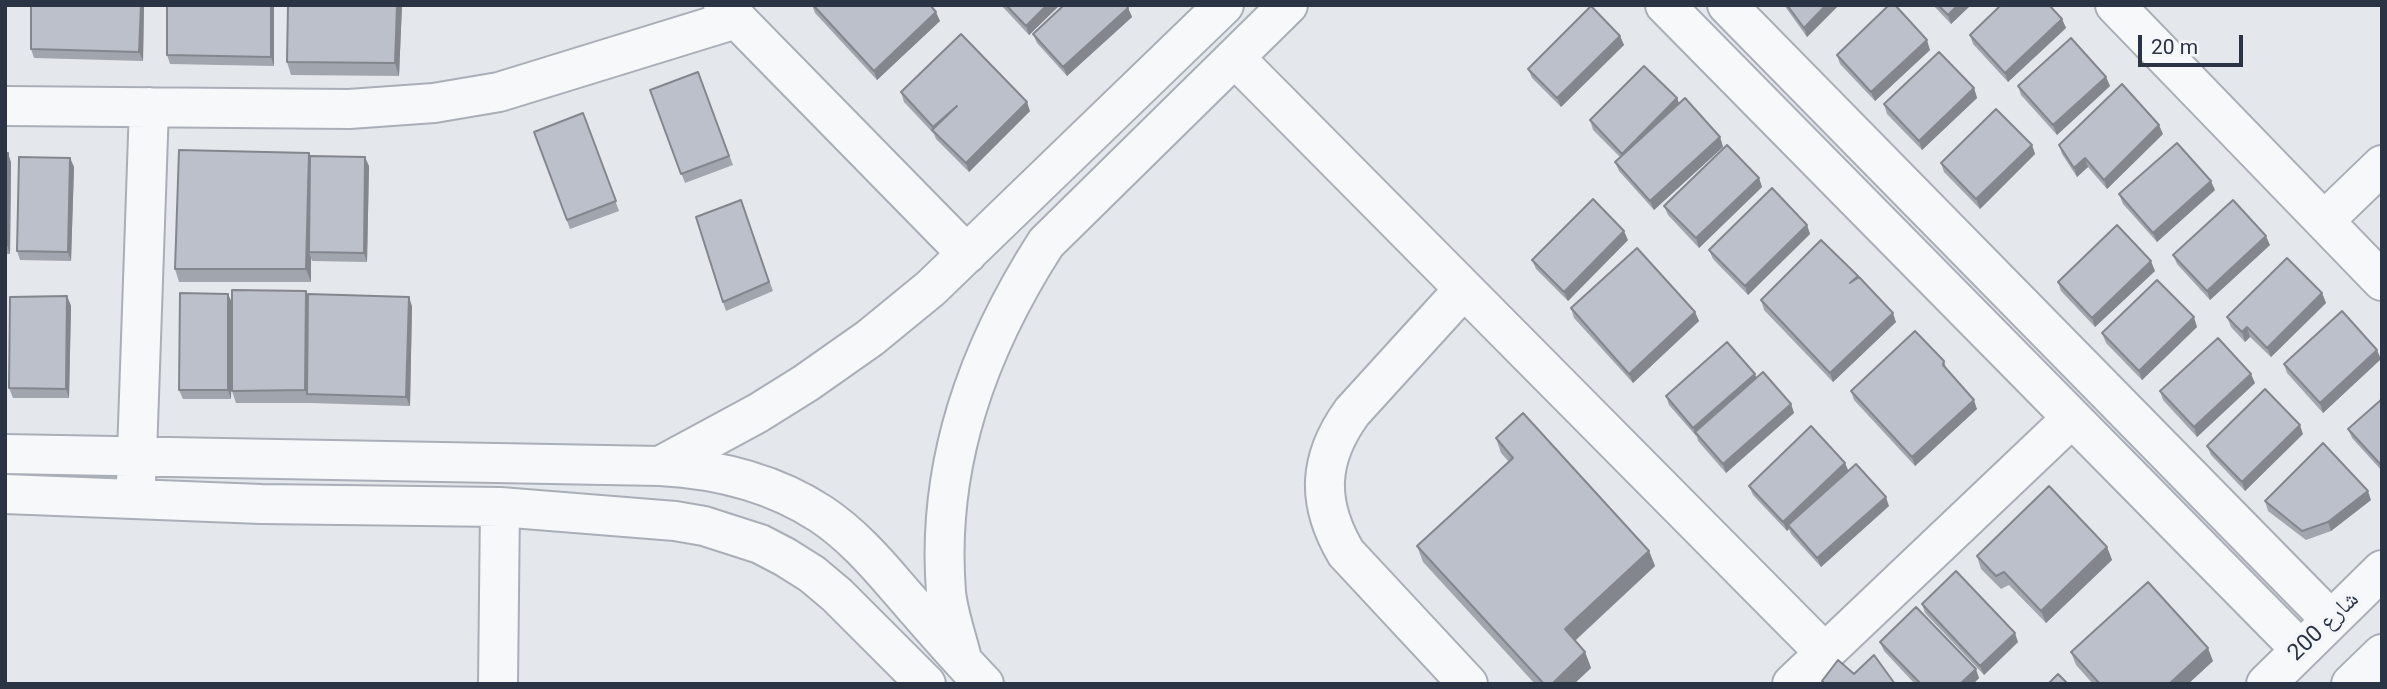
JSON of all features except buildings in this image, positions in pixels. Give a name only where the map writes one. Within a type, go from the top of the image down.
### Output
[{"type":"street","points":[[963,677],[946,595],[948,505],[964,416],[998,326],[1046,243],[1288,5]]},
{"type":"street","points":[[1665,5],[2300,649]]},
{"type":"street","points":[[1727,5],[2330,620]]},
{"type":"street","points":[[2119,7],[2382,281]]},
{"type":"street","points":[[5,106],[349,109],[434,103],[499,92],[729,12],[967,254]]},
{"type":"street","points":[[660,466],[758,413],[806,383],[880,330],[931,288],[1205,12]]},
{"type":"street","points":[[1235,58],[1825,653]]},
{"type":"street","points":[[136,499],[149,107]]},
{"type":"street","points":[[2324,221],[2382,165]]},
{"type":"street","points":[[1464,289],[1340,428],[1326,466],[1324,487],[1334,533],[1346,553],[1468,684]]},
{"type":"street","points":[[1792,684],[2072,418]]},
{"type":"street","points":[[5,454],[695,468],[762,484],[823,515],[850,536],[873,560],[963,677]]},
{"type":"street","points":[[5,494],[261,504],[500,507],[675,521],[723,531],[760,544],[803,568],[838,595],[926,684]]},
{"type":"street","points":[[498,684],[500,507]]},
{"type":"street","name":"شارع 200","points":[[2266,684],[2382,570]]},
{"type":"street","points":[[2351,684],[2382,654]]}]
